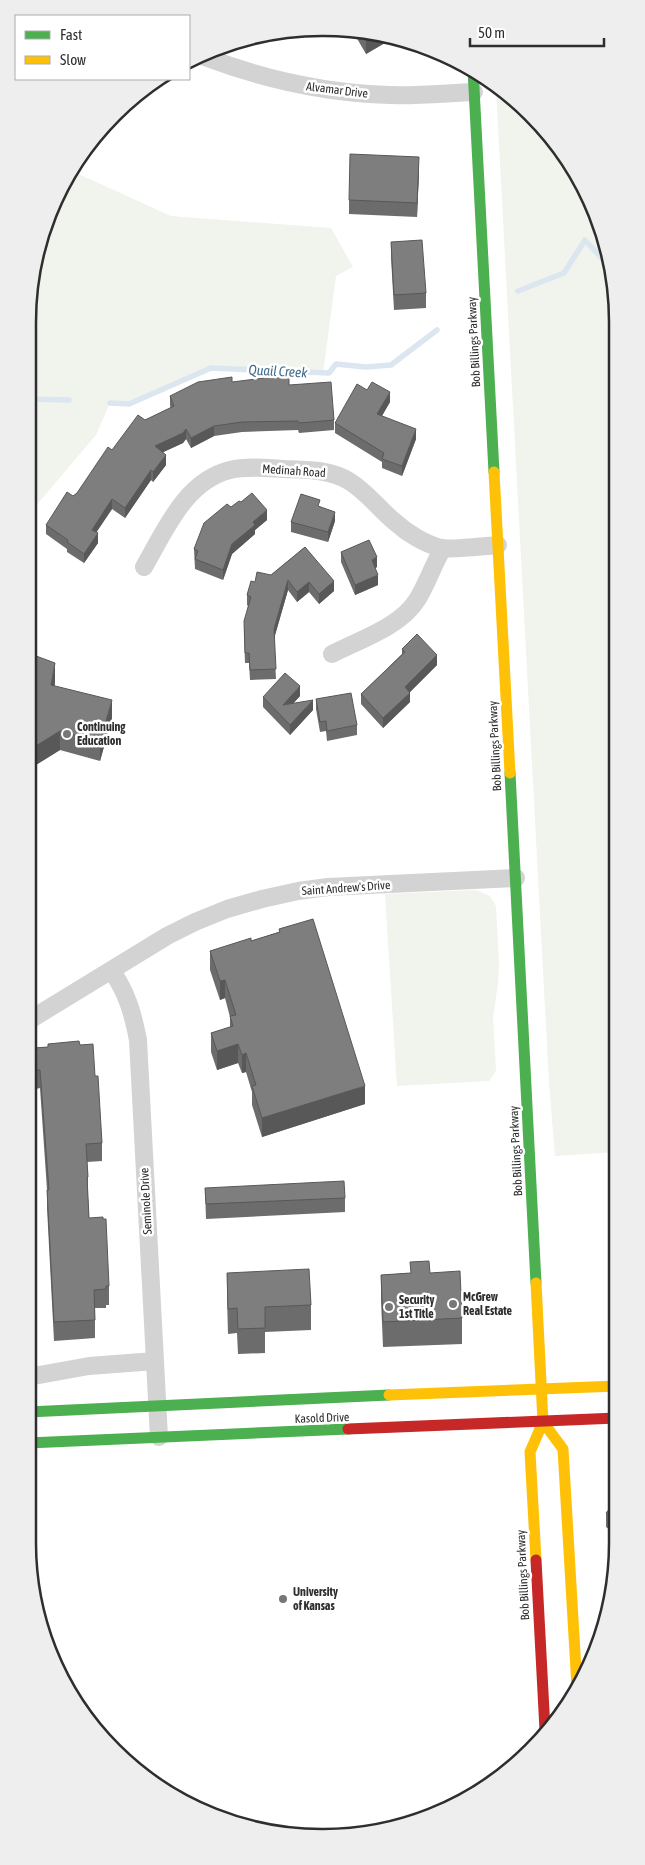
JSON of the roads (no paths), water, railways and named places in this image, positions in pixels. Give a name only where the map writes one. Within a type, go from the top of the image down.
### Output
[{"type":"main road","name":"Bob Billings Parkway","points":[[473,79],[543,1422],[530,1452],[545,1723]]},
{"type":"main road","name":"Kasold Drive","points":[[36,1412],[609,1386]]},
{"type":"main road","name":"Kasold Drive","points":[[36,1443],[328,1432],[609,1418]]},
{"type":"main road","points":[[543,1422],[563,1449],[576,1674]]},
{"type":"street","name":"Alvamar Drive","points":[[210,59],[242,72],[321,89],[392,95],[474,92]]},
{"type":"street","name":"Medinah Road","points":[[144,567],[184,501],[197,487],[222,473],[248,468],[316,470],[335,474],[349,481],[362,491],[396,524],[426,542],[443,548],[498,546]]},
{"type":"street","points":[[332,654],[393,624],[404,615],[416,602],[443,548]]},
{"type":"street","name":"Saint Andrew's Drive","points":[[36,1015],[167,936],[227,909],[298,891],[328,887],[516,878]]},
{"type":"street","name":"Seminole Drive","points":[[111,970],[120,982],[128,1001],[138,1040],[159,1438]]},
{"type":"street","points":[[36,1376],[89,1366],[155,1361]]},
{"type":"waterway","name":"Quail Creek","points":[[518,291],[564,273],[585,240],[601,257]]},
{"type":"waterway","name":"Quail Creek","points":[[110,403],[129,404],[211,368],[329,373],[336,364],[366,367],[391,365],[437,330]]},
{"type":"waterway","name":"Quail Creek","points":[[36,399],[69,400]]},
{"type":"place","name":"Continuing Education","points":[[67,734]]},
{"type":"place","name":"McGrew Real Estate","points":[[453,1304]]},
{"type":"place","name":"Security 1st Title","points":[[389,1307]]},
{"type":"place","name":"University of Kansas","points":[[283,1599]]}]
